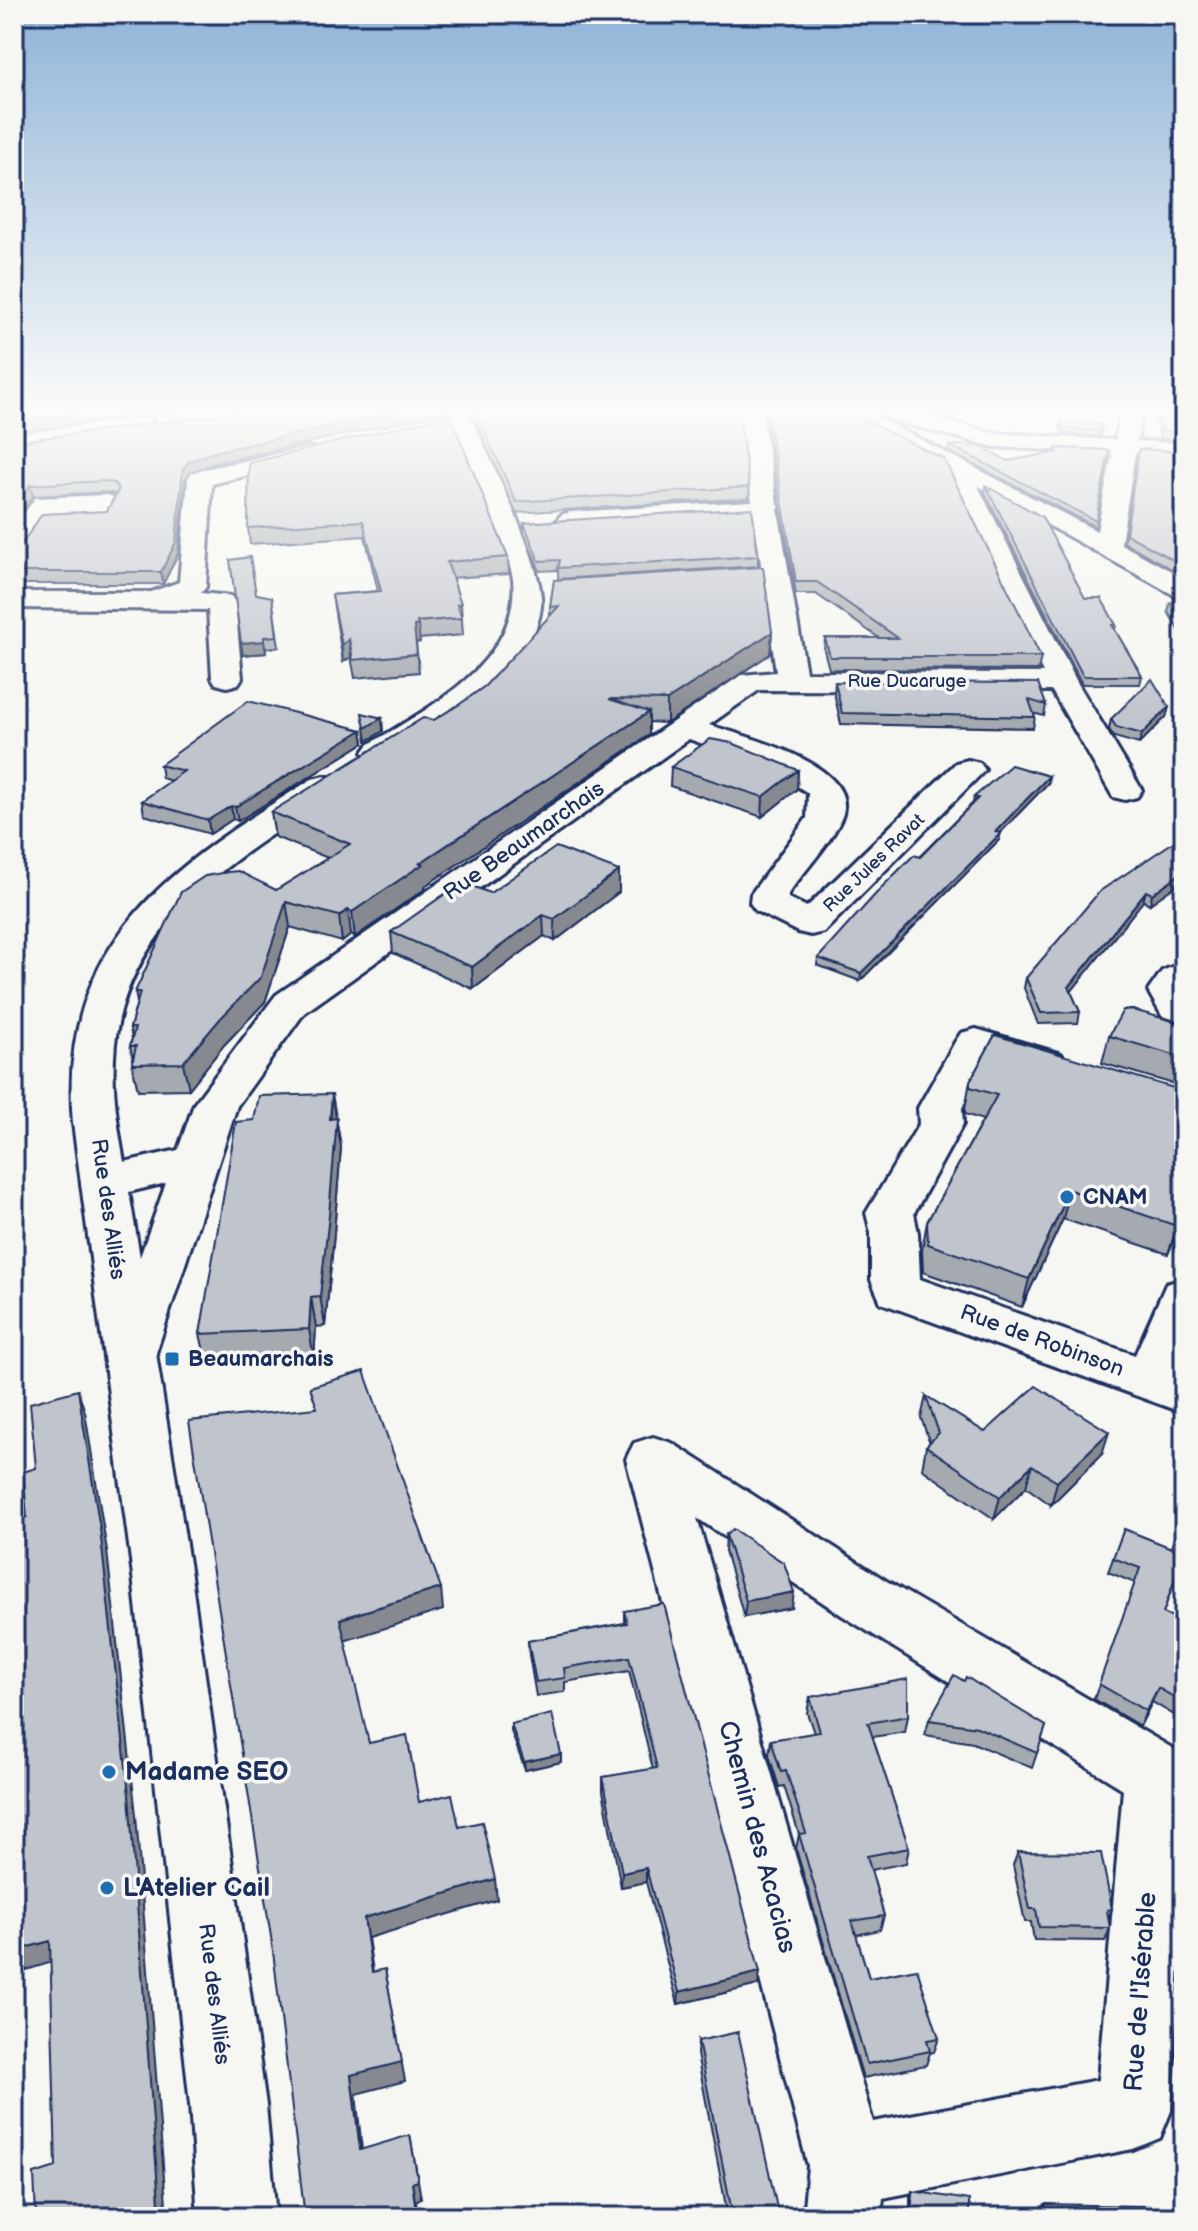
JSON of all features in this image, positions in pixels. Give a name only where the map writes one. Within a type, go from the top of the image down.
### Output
[{"type":"street","points":[[153,600],[192,587],[198,512]]},
{"type":"street","name":"Rue des Alliés","points":[[237,2217],[228,2105],[137,1396],[92,1084],[99,1020],[124,955],[155,910],[207,860],[462,699],[502,659],[525,626],[541,591],[522,523],[516,512]]},
{"type":"street","points":[[522,523],[689,512]]},
{"type":"street","points":[[769,512],[792,681]]},
{"type":"street","points":[[979,512],[1062,682],[1125,790]]},
{"type":"street","points":[[1042,512],[1184,589]]},
{"type":"street","points":[[1107,548],[1114,512]]},
{"type":"street","points":[[14,546],[35,515]]},
{"type":"street","points":[[742,577],[776,576]]},
{"type":"street","points":[[14,600],[221,602],[227,678]]},
{"type":"street","name":"Rue Ducaruge","points":[[752,681],[1062,682]]},
{"type":"street","name":"Rue Beaumarchais","points":[[130,1359],[216,1104],[290,1004],[752,681]]},
{"type":"street","name":"Rue Jules Ravat","points":[[686,728],[803,771],[825,791],[828,805],[824,819],[769,894],[769,903],[811,924],[968,770]]},
{"type":"street","points":[[1184,974],[1168,991],[1176,1007],[1184,1010]]},
{"type":"street","name":"Rue de Robinson","points":[[1080,1073],[976,1042],[940,1108],[941,1124],[890,1213],[897,1230],[892,1272],[899,1290],[1168,1386]]},
{"type":"street","points":[[104,1182],[195,1161]]},
{"type":"street","points":[[1168,1386],[1184,1297]]},
{"type":"street","name":"Rue de l'Isérable","points":[[653,1459],[864,1598],[1170,1782],[1133,2111],[845,2191]]},
{"type":"street","name":"Chemin des Acacias","points":[[653,1459],[845,2191]]},
{"type":"building","points":[[179,512],[176,542],[161,572],[14,572],[14,544],[23,542],[42,514]]},
{"type":"building","points":[[248,512],[490,512],[508,557],[447,562],[461,604],[457,604],[462,618],[417,622],[418,625],[414,626],[417,654],[353,660],[349,639],[342,645],[332,595],[381,591],[363,521],[248,528]]},
{"type":"building","points":[[689,512],[753,512],[758,556],[558,568],[560,560],[539,561],[524,523]]},
{"type":"building","points":[[784,512],[970,512],[1041,657],[830,657],[825,638],[898,638],[817,582],[796,582]]},
{"type":"building","points":[[999,512],[1033,512],[1042,517],[1085,598],[1101,598],[1116,625],[1112,625],[1142,676],[1083,676]]},
{"type":"building","points":[[1079,512],[1098,512],[1096,521]]},
{"type":"building","points":[[1129,512],[1184,512],[1184,566],[1126,534]]},
{"type":"building","points":[[250,557],[256,594],[272,597],[277,636],[264,637],[264,641],[241,643],[230,560]]},
{"type":"building","points":[[763,567],[772,632],[667,700],[609,699],[649,712],[420,863],[423,864],[352,912],[348,910],[339,916],[286,902],[261,977],[183,1063],[132,1064],[136,1046],[130,1046],[135,1028],[130,1028],[140,992],[135,992],[181,892],[205,876],[238,871],[276,890],[350,844],[271,812],[423,718],[434,720],[485,686],[559,606],[550,607],[554,580]]},
{"type":"building","points":[[1184,600],[1184,625],[1170,603]]},
{"type":"building","points":[[1152,679],[1169,707],[1142,734],[1116,727],[1111,719]]},
{"type":"building","points":[[835,682],[1038,683],[1046,705],[1029,700],[1035,717],[842,713]]},
{"type":"building","points":[[248,701],[362,730],[208,820],[142,801],[184,771],[160,765]]},
{"type":"building","points":[[362,713],[382,718],[365,728]]},
{"type":"building","points":[[710,739],[732,743],[798,770],[763,797],[671,767]]},
{"type":"building","points":[[1011,765],[1049,776],[995,832],[1001,833],[861,973],[818,958],[914,855],[920,857],[978,798],[974,797]]},
{"type":"building","points":[[1184,835],[1184,871],[1152,894],[1146,891],[1069,987],[1080,1012],[1041,1013],[1026,978],[1100,891]]},
{"type":"building","points":[[556,847],[619,871],[554,919],[543,915],[472,967],[391,932],[462,882],[490,893]]},
{"type":"building","points":[[1123,1010],[1184,1024],[1184,1058],[1109,1036]]},
{"type":"building","name":"CNAM","points":[[995,1035],[1184,1091],[1184,1209],[1177,1226],[1070,1190],[1029,1279],[928,1244],[927,1222],[997,1095],[970,1087],[970,1081]]},
{"type":"building","points":[[332,1094],[330,1119],[337,1118],[329,1215],[320,1296],[311,1297],[309,1329],[200,1334],[236,1122],[254,1120],[259,1096]]},
{"type":"building","points":[[364,1371],[441,1588],[340,1619],[369,1743],[407,1735],[419,1802],[452,1794],[459,1827],[482,1822],[495,1879],[364,1918],[372,1972],[385,1969],[402,2062],[351,2075],[360,2150],[410,2135],[418,2181],[412,2183],[417,2217],[305,2217],[272,1943],[189,1421],[317,1408],[310,1387]]},
{"type":"building","points":[[1036,1386],[1109,1432],[1057,1482],[1032,1465],[1000,1497],[926,1446],[939,1433],[926,1396],[985,1432]]},
{"type":"building","points":[[78,1390],[100,1529],[129,1795],[160,2217],[36,2217],[34,2174],[56,2167],[50,1941],[14,1951],[14,1521],[27,1517],[23,1472],[36,1468],[30,1403]]},
{"type":"building","points":[[1184,1508],[1184,1553],[1171,1548]]},
{"type":"building","points":[[733,1529],[784,1563],[794,1592],[746,1601],[726,1535]]},
{"type":"building","points":[[1124,1529],[1184,1553],[1163,1613],[1183,1621],[1172,1653],[1184,1660],[1184,1703],[1158,1688],[1146,1711],[1099,1684],[1140,1568],[1113,1558]]},
{"type":"building","points":[[664,1604],[760,1972],[679,1992],[646,1868],[622,1873],[603,1777],[657,1768],[629,1657],[564,1668],[565,1678],[536,1682],[528,1641],[627,1623],[624,1611]]},
{"type":"building","points":[[954,1675],[964,1681],[966,1677],[1046,1726],[1037,1753],[977,1727],[929,1720]]},
{"type":"building","points":[[908,1679],[908,1716],[868,1723],[909,1848],[867,1856],[884,1916],[852,1921],[869,1978],[917,1969],[939,2038],[927,2040],[930,2051],[867,2064],[799,1834],[806,1833],[786,1771],[781,1772],[771,1740],[820,1732],[810,1697]]},
{"type":"building","points":[[552,1714],[561,1754],[524,1762],[511,1724]]},
{"type":"building","points":[[1018,1852],[1101,1853],[1112,1909],[1107,1910],[1110,1928],[1039,1927],[1036,1909],[1030,1909]]},
{"type":"building","points":[[738,2032],[779,2217],[733,2217],[698,2041]]},
{"type":"building","points":[[912,2191],[969,2200],[969,2217],[912,2217]]},
{"type":"building","points":[[1045,2204],[1184,2207],[1184,2217],[1048,2217]]},
{"type":"place","name":"CNAM","points":[[1067,1197]]},
{"type":"place","name":"Beaumarchais","points":[[172,1359]]},
{"type":"place","name":"Madame SEO","points":[[109,1772]]},
{"type":"place","name":"L'Atelier Cail","points":[[107,1888]]}]
